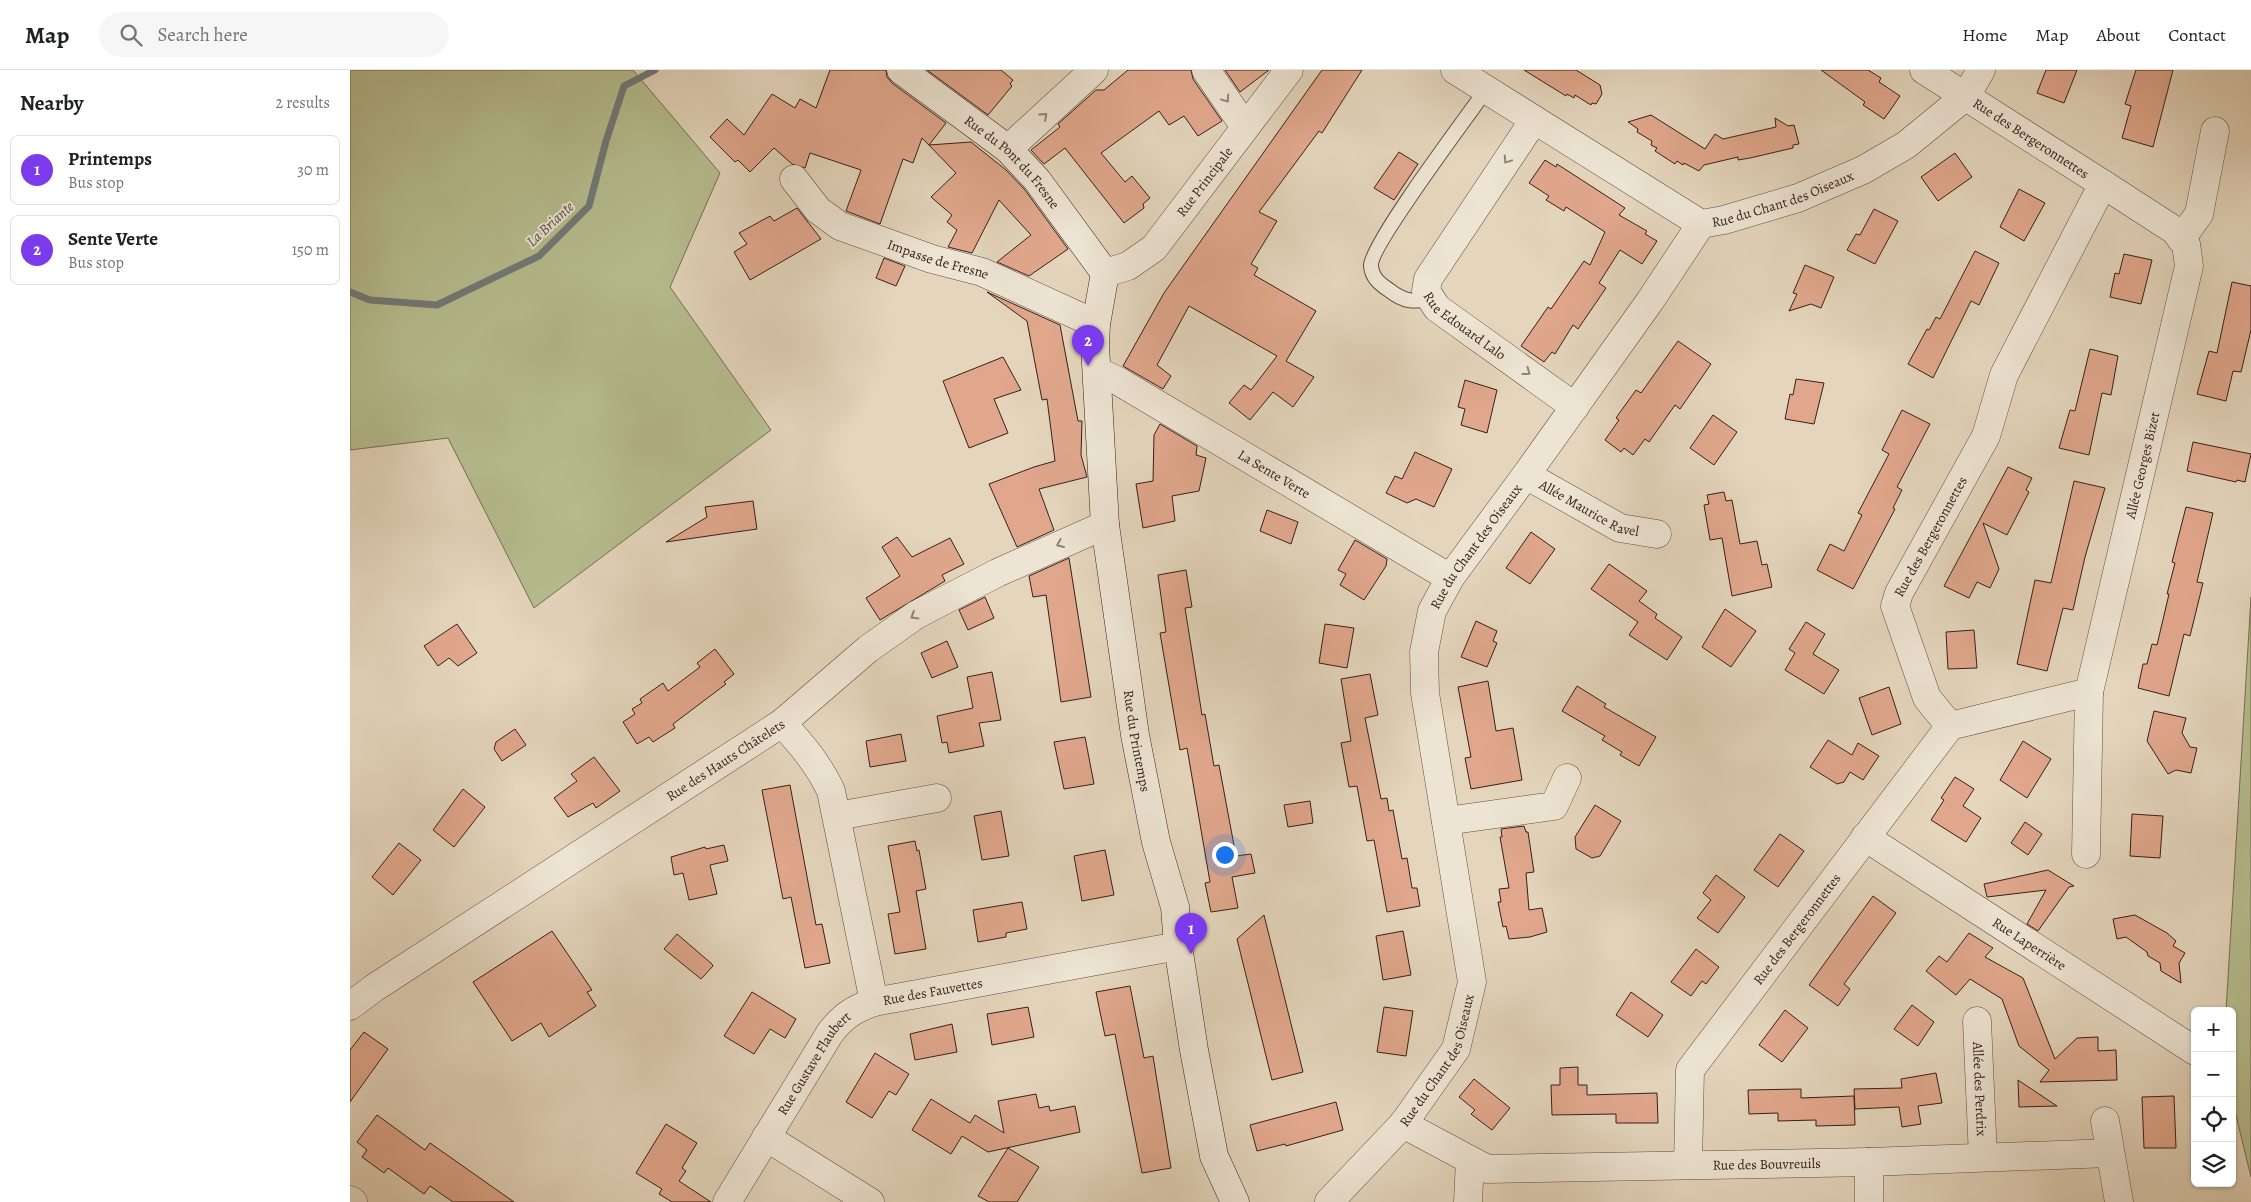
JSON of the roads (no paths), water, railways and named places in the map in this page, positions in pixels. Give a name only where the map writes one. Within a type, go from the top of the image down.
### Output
[{"type":"street","name":"Rue du Pont du Fresne","points":[[901,70],[1008,149],[1037,180],[1104,273]]},
{"type":"street","points":[[1008,149],[1094,70]]},
{"type":"street","points":[[1206,70],[1246,127]]},
{"type":"street","name":"Rue Principale","points":[[1104,273],[1128,266],[1154,248],[1289,70]]},
{"type":"street","points":[[1455,70],[1701,224]]},
{"type":"street","name":"Rue des Bergeronnettes","points":[[1688,1165],[1690,1070],[1950,726],[1927,698],[1895,606],[1899,593],[1986,436],[2004,376],[2103,184],[1924,70]]},
{"type":"street","name":"Rue du Chant des Oiseaux","points":[[1329,1202],[1403,1124],[1456,1049],[1472,982],[1425,693],[1424,652],[1432,611],[1450,578],[1575,407],[1650,301],[1701,224],[1724,220],[1798,198],[1863,170],[1906,145],[1966,96],[1981,70]]},
{"type":"street","name":"Rue Edouard Lalo","points":[[1534,120],[1428,278],[1426,291],[1438,308],[1575,407]]},
{"type":"street","points":[[2103,184],[2174,230],[2181,239],[2199,214],[2215,131]]},
{"type":"street","name":"Impasse de Fresne","points":[[794,179],[818,210],[840,226],[932,259],[982,272],[1096,324]]},
{"type":"street","name":"Allée Georges Bizet","points":[[2086,854],[2090,692],[2189,266],[2186,244],[2181,239]]},
{"type":"street","name":"Rue du Printemps","points":[[1104,273],[1096,324],[1105,525],[1136,744],[1156,842],[1175,907],[1178,946],[1194,1050],[1214,1156],[1235,1202]]},
{"type":"street","name":"La Sente Verte","points":[[1097,371],[1118,381],[1450,578]]},
{"type":"street","name":"Allée Maurice Ravel","points":[[1526,476],[1620,528],[1657,534]]},
{"type":"street","name":"Rue des Hauts Châtelets","points":[[350,1006],[374,988],[782,723],[868,649],[916,615],[997,573],[1105,525]]},
{"type":"street","points":[[1950,726],[2090,692]]},
{"type":"street","name":"Rue des Fauvettes","points":[[782,723],[822,771],[831,792],[874,1002],[1178,946]]},
{"type":"street","points":[[1446,821],[1554,806],[1567,778]]},
{"type":"street","points":[[837,816],[937,798]]},
{"type":"street","name":"Rue Laperrière","points":[[1865,837],[2191,1048]]},
{"type":"street","name":"Rue Gustave Flaubert","points":[[727,1202],[838,1022],[857,1008],[874,1002]]},
{"type":"street","name":"Allée des Perdrix","points":[[1977,1021],[1984,1158]]},
{"type":"street","points":[[2105,1121],[2109,1153],[2119,1202]]},
{"type":"street","name":"Rue des Bouvreuils","points":[[1403,1124],[1487,1169],[1868,1162],[2109,1153]]},
{"type":"street","points":[[766,1138],[870,1202]]},
{"type":"street","points":[[1468,1202],[1470,1160]]},
{"type":"street","points":[[1868,1162],[1869,1202]]},
{"type":"lane","points":[[1431,298],[1411,302],[1398,297],[1376,280],[1371,266],[1376,250],[1411,196],[1486,90]]},
{"type":"waterway","name":"La Briante","points":[[350,292],[370,300],[437,305],[539,256],[589,206],[606,141],[624,86],[655,70]]},
{"type":"place","name":"Sente Verte","points":[[1088,366]]},
{"type":"place","name":"Printemps","points":[[1191,954]]}]
